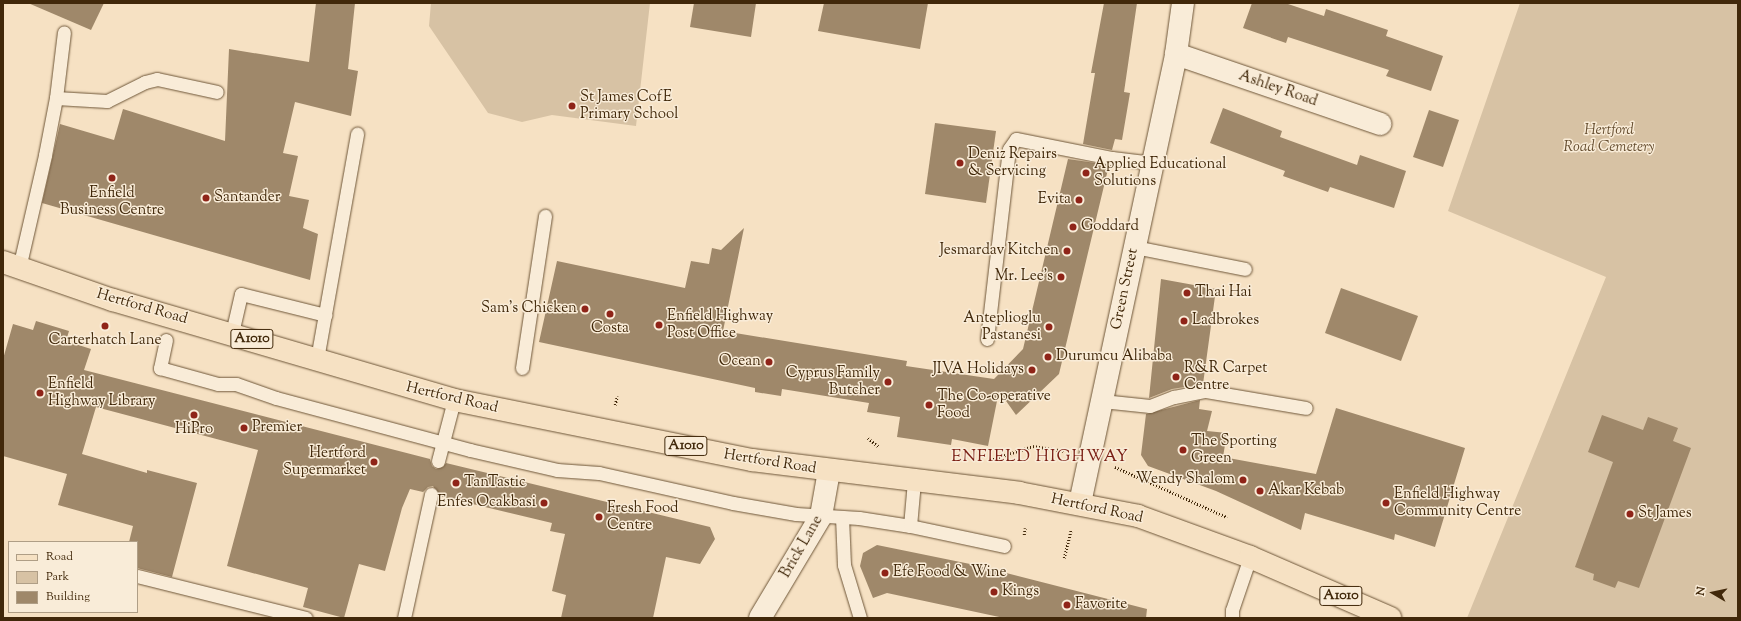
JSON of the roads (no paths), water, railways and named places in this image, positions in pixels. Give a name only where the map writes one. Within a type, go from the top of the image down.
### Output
[{"type":"main road","name":"Hertford Road","points":[[11,265],[113,300],[232,333],[317,359],[353,372],[454,400],[752,460],[830,471],[1019,493],[1080,503],[1138,516],[1250,557],[1390,618]]},
{"type":"street","name":"Green Street","points":[[1080,503],[1176,54],[1183,3]]},
{"type":"street","name":"Ashley Road","points":[[1176,54],[1380,124]]},
{"type":"street","name":"Brick Lane","points":[[760,618],[831,516],[830,471]]},
{"type":"lane","points":[[11,265],[56,98],[64,32]]},
{"type":"lane","points":[[56,98],[107,101],[145,82],[157,79],[217,92]]},
{"type":"lane","points":[[317,359],[356,134]]},
{"type":"lane","points":[[987,339],[1009,149],[1016,139],[1112,158],[1153,164]]},
{"type":"lane","points":[[522,368],[545,216]]},
{"type":"lane","points":[[1134,247],[1245,269]]},
{"type":"lane","points":[[232,333],[241,294],[325,314]]},
{"type":"lane","name":"Hertford Road","points":[[166,340],[160,368],[218,384],[236,384],[276,398],[442,442],[557,470],[599,474],[733,503],[910,526],[1004,546]]},
{"type":"lane","points":[[1102,401],[1150,406],[1174,397],[1206,391],[1306,408]]},
{"type":"lane","points":[[438,461],[454,400]]},
{"type":"lane","points":[[910,526],[914,481]]},
{"type":"lane","points":[[404,618],[430,494]]},
{"type":"lane","points":[[831,516],[860,618]]},
{"type":"lane","points":[[1232,614],[1250,557]]},
{"type":"lane","points":[[138,576],[306,618]]},
{"type":"place","name":"St James CofE Primary School","points":[[572,106]]},
{"type":"place","name":"Deniz Repairs & Servicing","points":[[960,163]]},
{"type":"place","name":"Applied Educational Solutions","points":[[1086,173]]},
{"type":"place","name":"Enfield Business Centre","points":[[112,178]]},
{"type":"place","name":"Santander","points":[[206,198]]},
{"type":"place","name":"Evita","points":[[1079,200]]},
{"type":"place","name":"Goddard","points":[[1073,227]]},
{"type":"place","name":"Jesmardav Kitchen","points":[[1067,251]]},
{"type":"place","name":"Mr. Lee's","points":[[1061,277]]},
{"type":"place","name":"Thai Hai","points":[[1187,293]]},
{"type":"place","name":"Sam's Chicken","points":[[585,309]]},
{"type":"place","name":"Costa","points":[[610,314]]},
{"type":"place","name":"Ladbrokes","points":[[1184,321]]},
{"type":"place","name":"Enfield Highway Post Office","points":[[659,325]]},
{"type":"place","name":"Carterhatch Lane","points":[[105,326]]},
{"type":"place","name":"Anteplioglu Pastanesi","points":[[1049,327]]},
{"type":"place","name":"Durumcu Alibaba","points":[[1048,357]]},
{"type":"place","name":"Ocean","points":[[769,362]]},
{"type":"place","name":"JIVA Holidays","points":[[1032,370]]},
{"type":"place","name":"R&R Carpet Centre","points":[[1176,377]]},
{"type":"place","name":"Cyprus Family Butcher","points":[[888,382]]},
{"type":"place","name":"Enfield Highway Library","points":[[40,393]]},
{"type":"place","name":"The Co-operative Food","points":[[929,405]]},
{"type":"place","name":"HiPro","points":[[194,415]]},
{"type":"place","name":"Premier","points":[[244,428]]},
{"type":"place","name":"The Sporting Green","points":[[1183,450]]},
{"type":"place","name":"Hertford Supermarket","points":[[374,462]]},
{"type":"place","name":"Wendy Shalom","points":[[1243,480]]},
{"type":"place","name":"TanTastic","points":[[456,483]]},
{"type":"place","name":"Akar Kebab","points":[[1260,491]]},
{"type":"place","name":"Enfes Ocakbasi","points":[[544,503]]},
{"type":"place","name":"Enfield Highway Community Centre","points":[[1386,503]]},
{"type":"place","name":"St James","points":[[1630,514]]},
{"type":"place","name":"Fresh Food Centre","points":[[599,517]]},
{"type":"place","name":"Efe Food & Wine","points":[[885,573]]},
{"type":"place","name":"Kings","points":[[994,592]]},
{"type":"place","name":"Favorite","points":[[1067,605]]},
{"type":"district","name":"ENFIELD HIGHWAY","points":[[1040,458]]},
{"type":"park label","name":"Hertford Road Cemetery","points":[[1609,138]]}]
